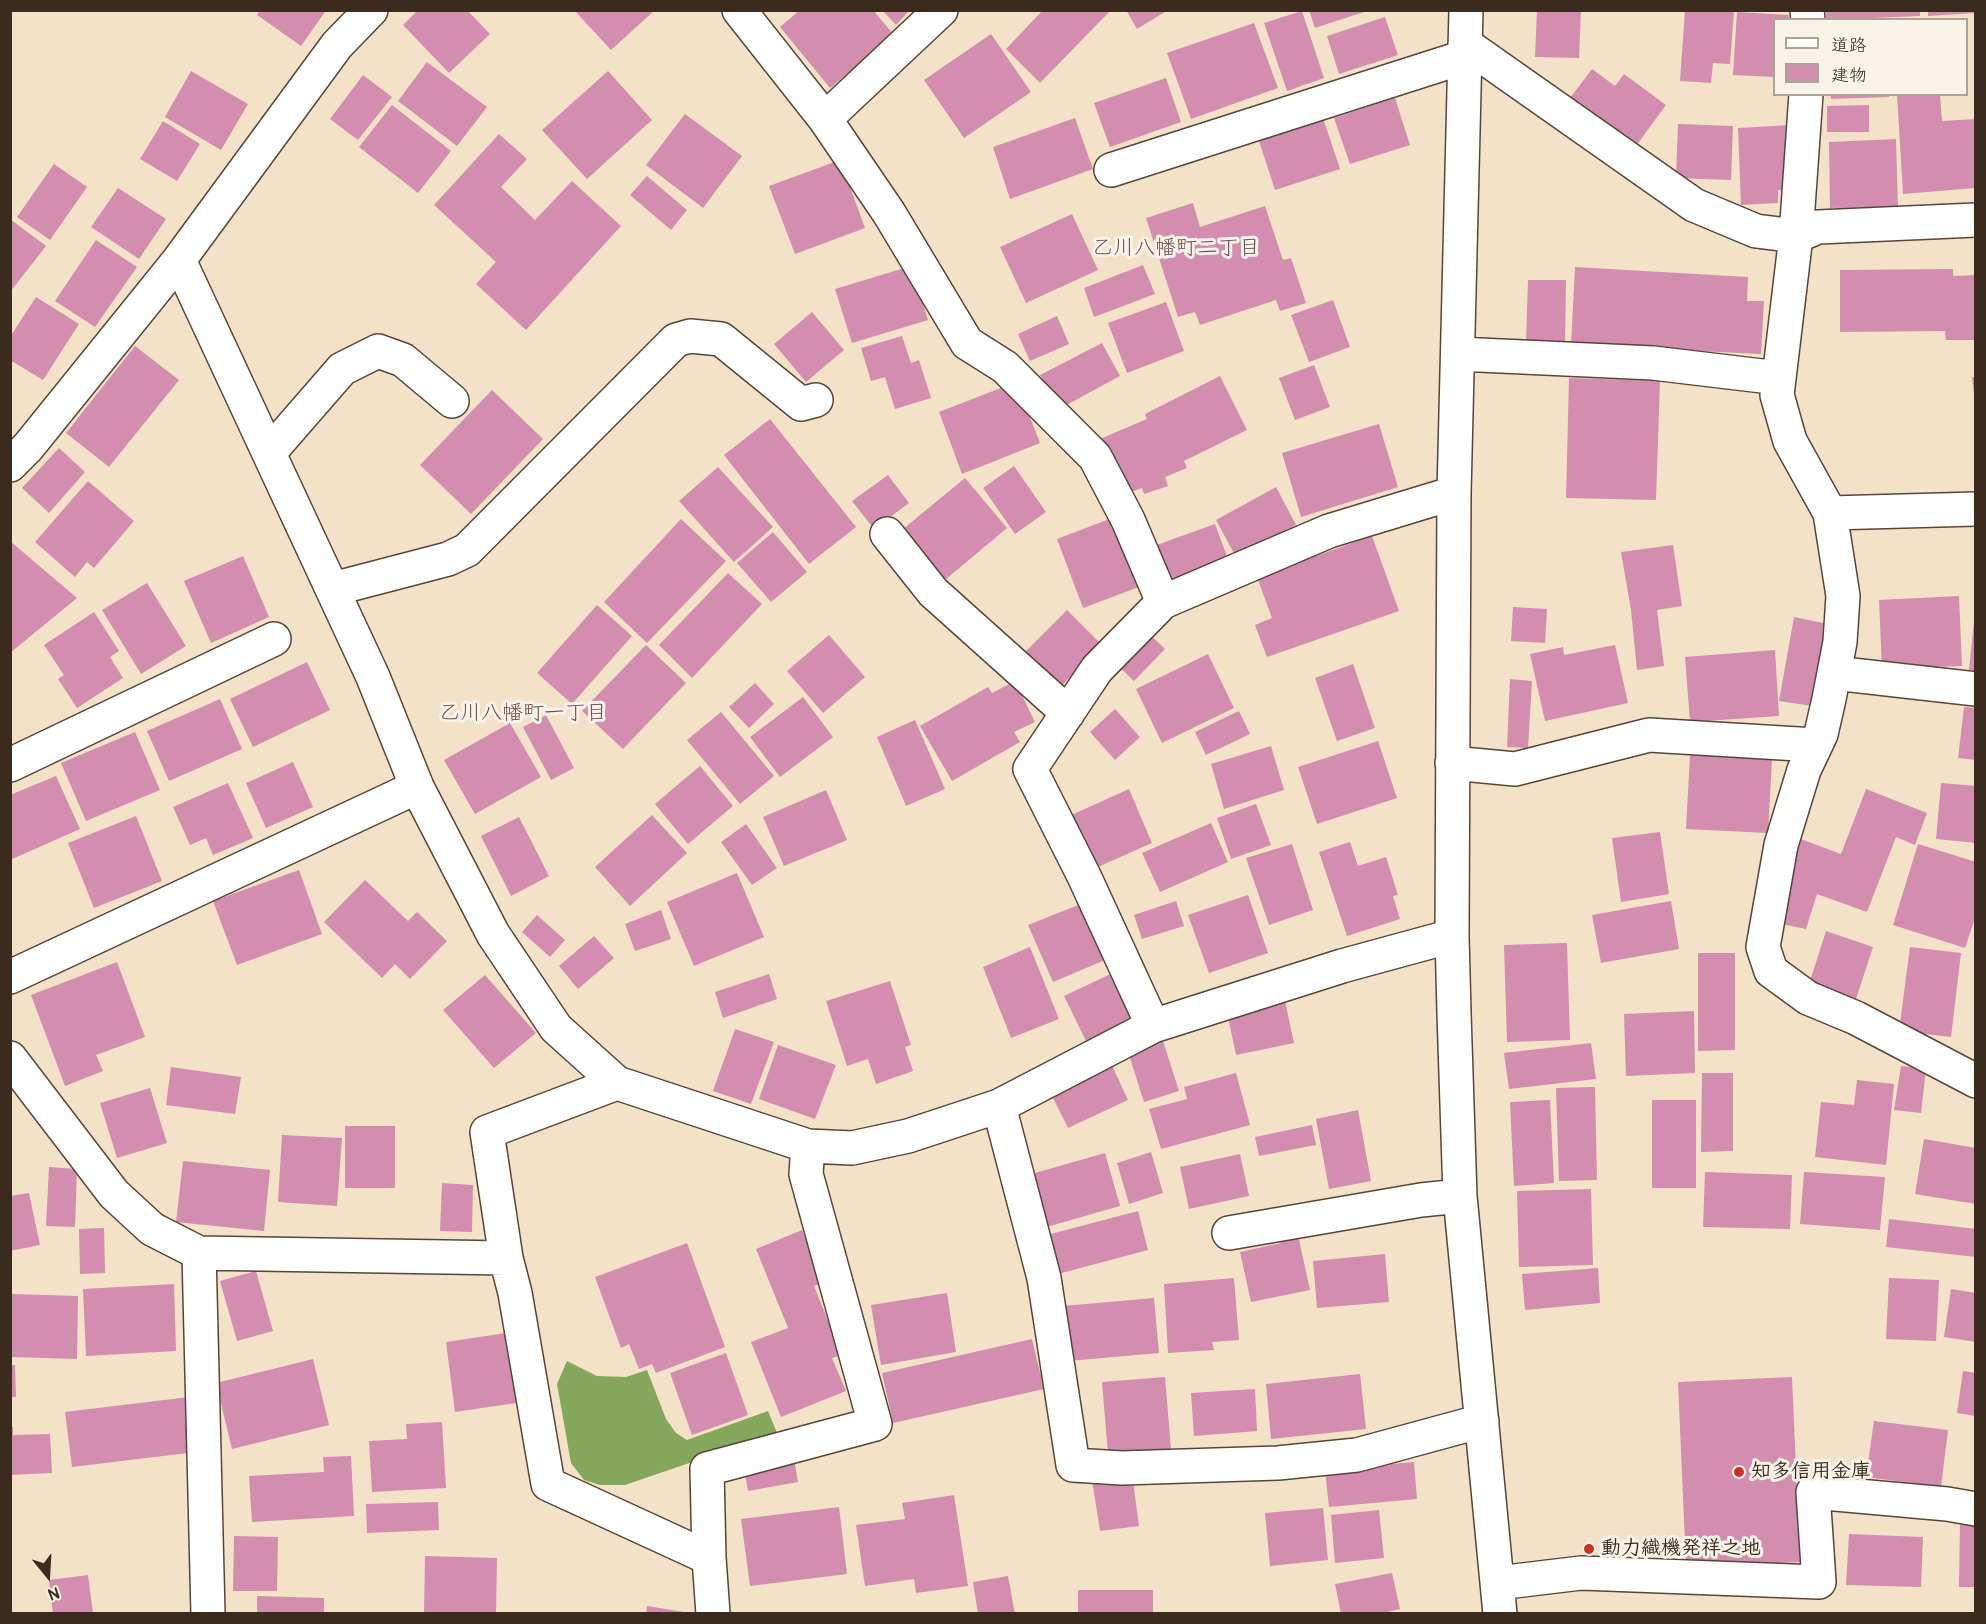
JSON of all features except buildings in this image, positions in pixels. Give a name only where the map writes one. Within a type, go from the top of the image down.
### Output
[{"type":"street","points":[[10,465],[28,447],[179,260],[337,45],[371,10]]},
{"type":"street","points":[[739,10],[825,119],[890,213],[967,343],[1005,367],[1095,457],[1128,520],[1162,602]]},
{"type":"street","points":[[825,119],[941,10]]},
{"type":"street","points":[[1111,170],[1425,68],[1463,27]]},
{"type":"street","points":[[1463,27],[1694,205],[1756,231],[1796,236],[1818,227],[1976,220]]},
{"type":"street","points":[[1463,27],[1454,493],[1452,936],[1460,1196],[1499,1598],[1581,1573],[1819,1582],[1814,1492],[1947,1504],[1976,1509]]},
{"type":"street","points":[[1806,96],[1796,236],[1777,395],[1790,441],[1830,513],[1843,596],[1840,642],[1821,734],[1804,770],[1781,845],[1763,947],[1772,971],[1808,998],[1856,1018],[1976,1081]]},
{"type":"street","points":[[179,260],[373,677],[417,787],[493,934],[556,1028],[617,1083],[808,1146],[852,1148],[908,1136],[999,1106],[1154,1026],[1342,966],[1452,936]]},
{"type":"street","points":[[333,589],[448,559],[467,550],[676,340],[690,336],[721,339],[801,404],[816,400]]},
{"type":"street","points":[[269,453],[342,369],[378,351],[403,360],[452,401]]},
{"type":"street","points":[[1458,354],[1653,363],[1779,378]]},
{"type":"street","points":[[1154,1026],[1084,876],[1030,769],[1097,669],[1162,602],[1329,531],[1454,493]]},
{"type":"street","points":[[1830,513],[1976,509]]},
{"type":"street","points":[[887,534],[933,592],[1068,713]]},
{"type":"street","points":[[10,765],[274,639]]},
{"type":"street","points":[[1834,673],[1976,689]]},
{"type":"street","points":[[1452,763],[1515,769],[1649,735],[1815,745]]},
{"type":"street","points":[[10,977],[417,787]]},
{"type":"street","points":[[10,1058],[114,1194],[152,1229],[199,1253],[506,1258]]},
{"type":"street","points":[[617,1083],[487,1132],[506,1258],[515,1293],[548,1484],[709,1558]]},
{"type":"street","points":[[999,1106],[1044,1278],[1073,1465],[1122,1468],[1278,1463],[1357,1455],[1482,1421]]},
{"type":"street","points":[[713,1614],[707,1469],[875,1424],[806,1174],[808,1146]]},
{"type":"street","points":[[1229,1233],[1421,1200],[1460,1196]]},
{"type":"street","points":[[199,1253],[208,1614]]},
{"type":"green space","points":[[567,1361],[597,1376],[626,1377],[647,1370],[666,1419],[676,1433],[687,1440],[768,1411],[777,1433],[625,1485],[600,1485],[584,1480],[571,1463],[557,1384]]},
{"type":"place","name":"知多信用金庫","points":[[1739,1472]]},
{"type":"place","name":"動力織機発祥之地","points":[[1589,1549]]},
{"type":"district","name":"乙川八幡町二丁目","points":[[1176,249]]},
{"type":"district","name":"乙川八幡町一丁目","points":[[523,714]]}]
